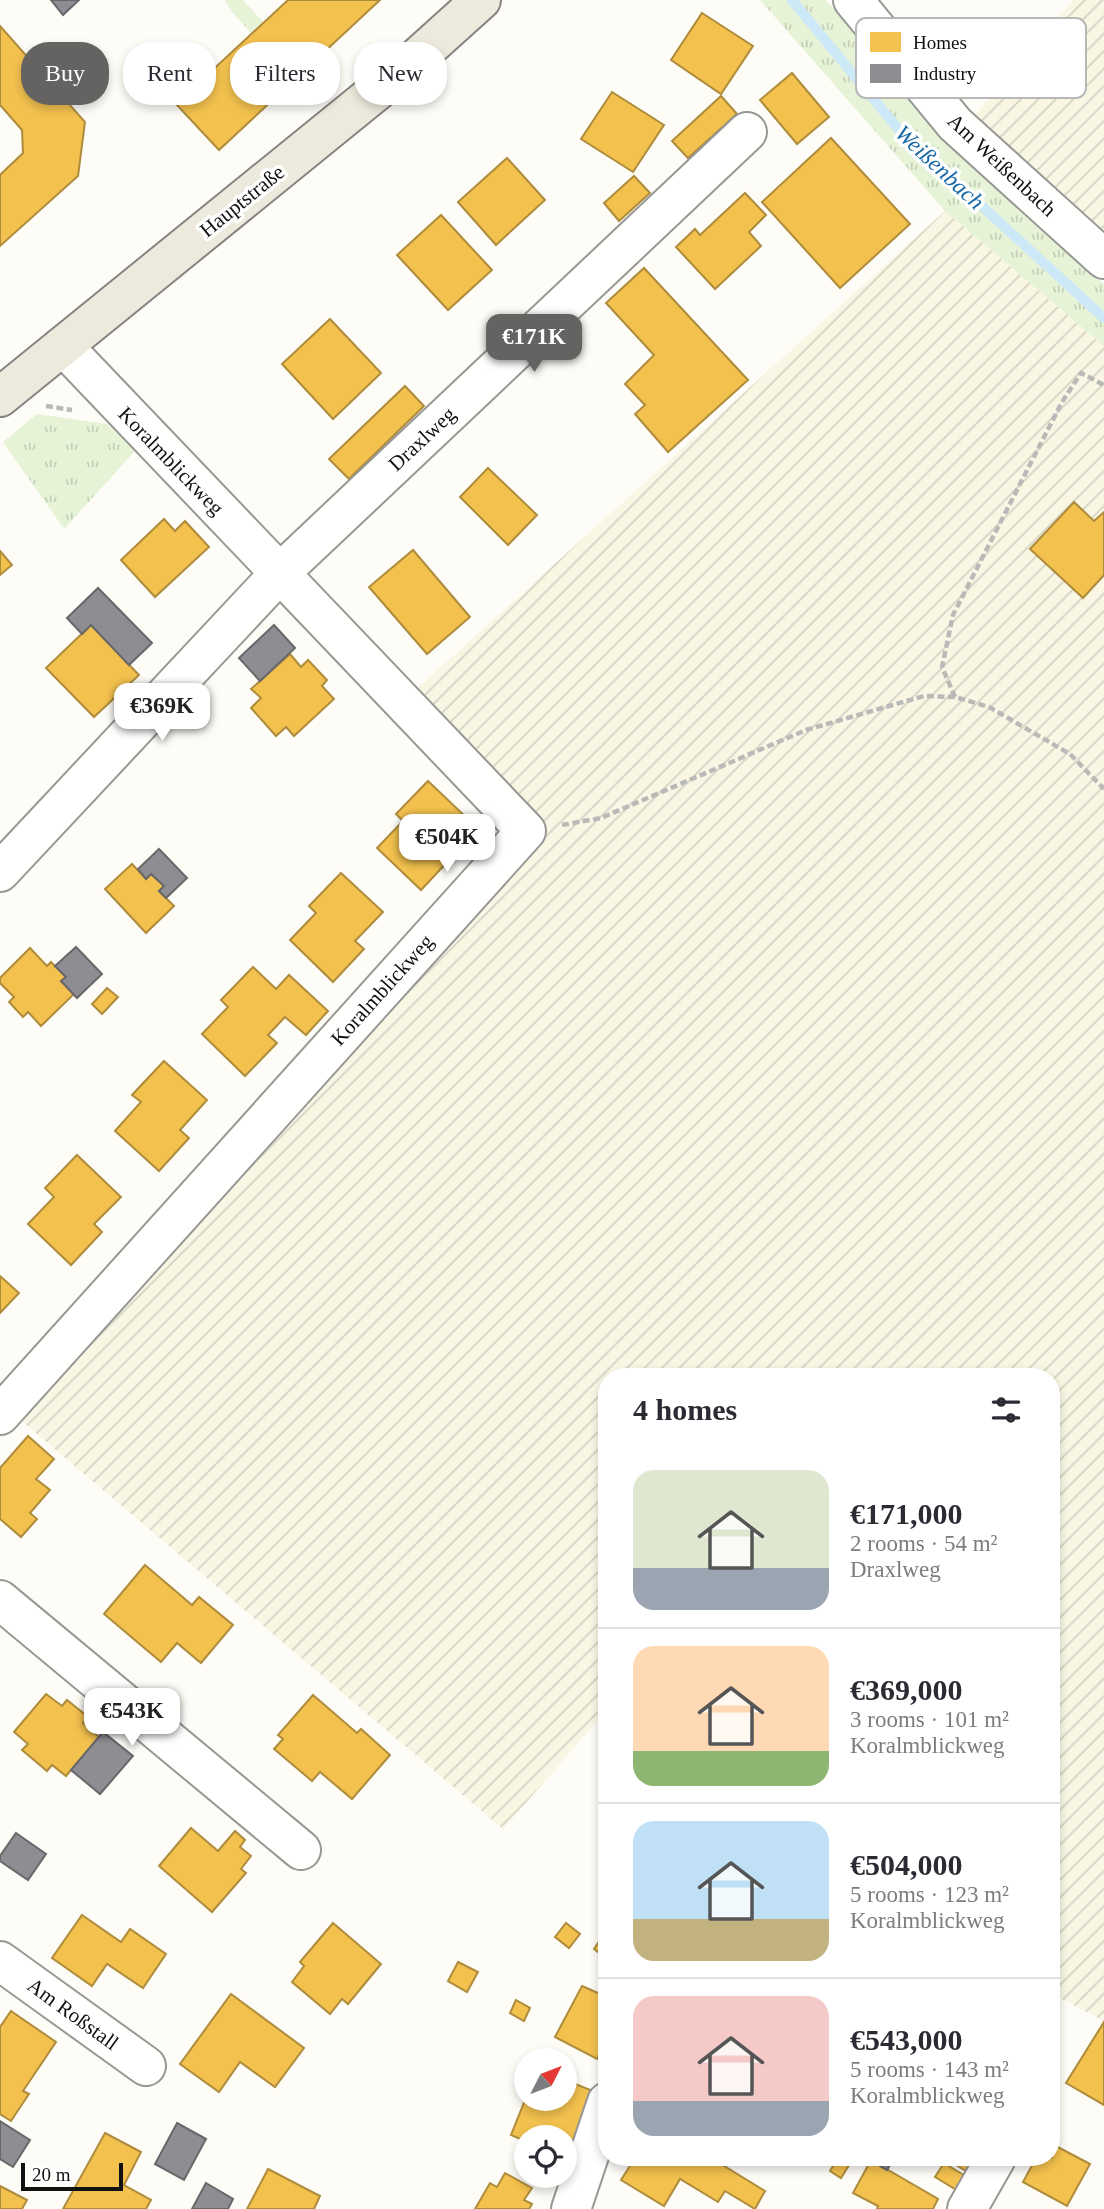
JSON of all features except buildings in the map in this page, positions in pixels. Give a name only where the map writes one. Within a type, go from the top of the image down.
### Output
[{"type":"main road","name":"Hauptstraße","points":[[18,401],[63,346],[410,64],[481,0]]},
{"type":"street","name":"Am Weißenbach","points":[[853,0],[868,18]]},
{"type":"street","name":"Am Weißenbach","points":[[934,98],[955,124],[1104,259]]},
{"type":"street","name":"Draxlweg","points":[[281,573],[747,132]]},
{"type":"street","name":"Koralmblickweg","points":[[0,1415],[526,831],[63,346]]},
{"type":"street","points":[[0,872],[281,573]]},
{"type":"street","points":[[0,1600],[301,1850]]},
{"type":"street","name":"Am Roßstall","points":[[0,1961],[146,2066]]},
{"type":"street","points":[[571,2209],[598,2129]]},
{"type":"street","points":[[967,2209],[991,2166]]},
{"type":"path","points":[[955,697],[942,667],[953,615],[1062,402],[1081,373],[1104,385]]},
{"type":"path","points":[[18,401],[99,414],[114,402]]},
{"type":"path","points":[[526,831],[601,818],[806,730],[924,696],[955,697],[989,706],[1070,754],[1104,789]]},
{"type":"shaded area","points":[[1073,0],[1104,0],[1104,234],[969,122],[989,98],[1086,98],[1086,18],[1058,18]]},
{"type":"shaded area","points":[[945,211],[1104,346],[1104,2021],[1060,1998],[1060,1368],[598,1368],[598,1720],[503,1829],[18,1418],[547,827],[412,693]]},
{"type":"green space","points":[[225,0],[243,0],[264,23],[252,34],[231,11]]},
{"type":"green space","points":[[760,0],[826,0],[856,33],[856,98],[914,98],[953,141],[1104,284],[1104,346],[945,211]]},
{"type":"green space","points":[[37,414],[107,424],[135,451],[64,529],[3,442]]},
{"type":"waterway","name":"Weißenbach","points":[[792,0],[856,78]]},
{"type":"waterway","name":"Weißenbach","points":[[873,98],[900,131],[1104,318]]}]
